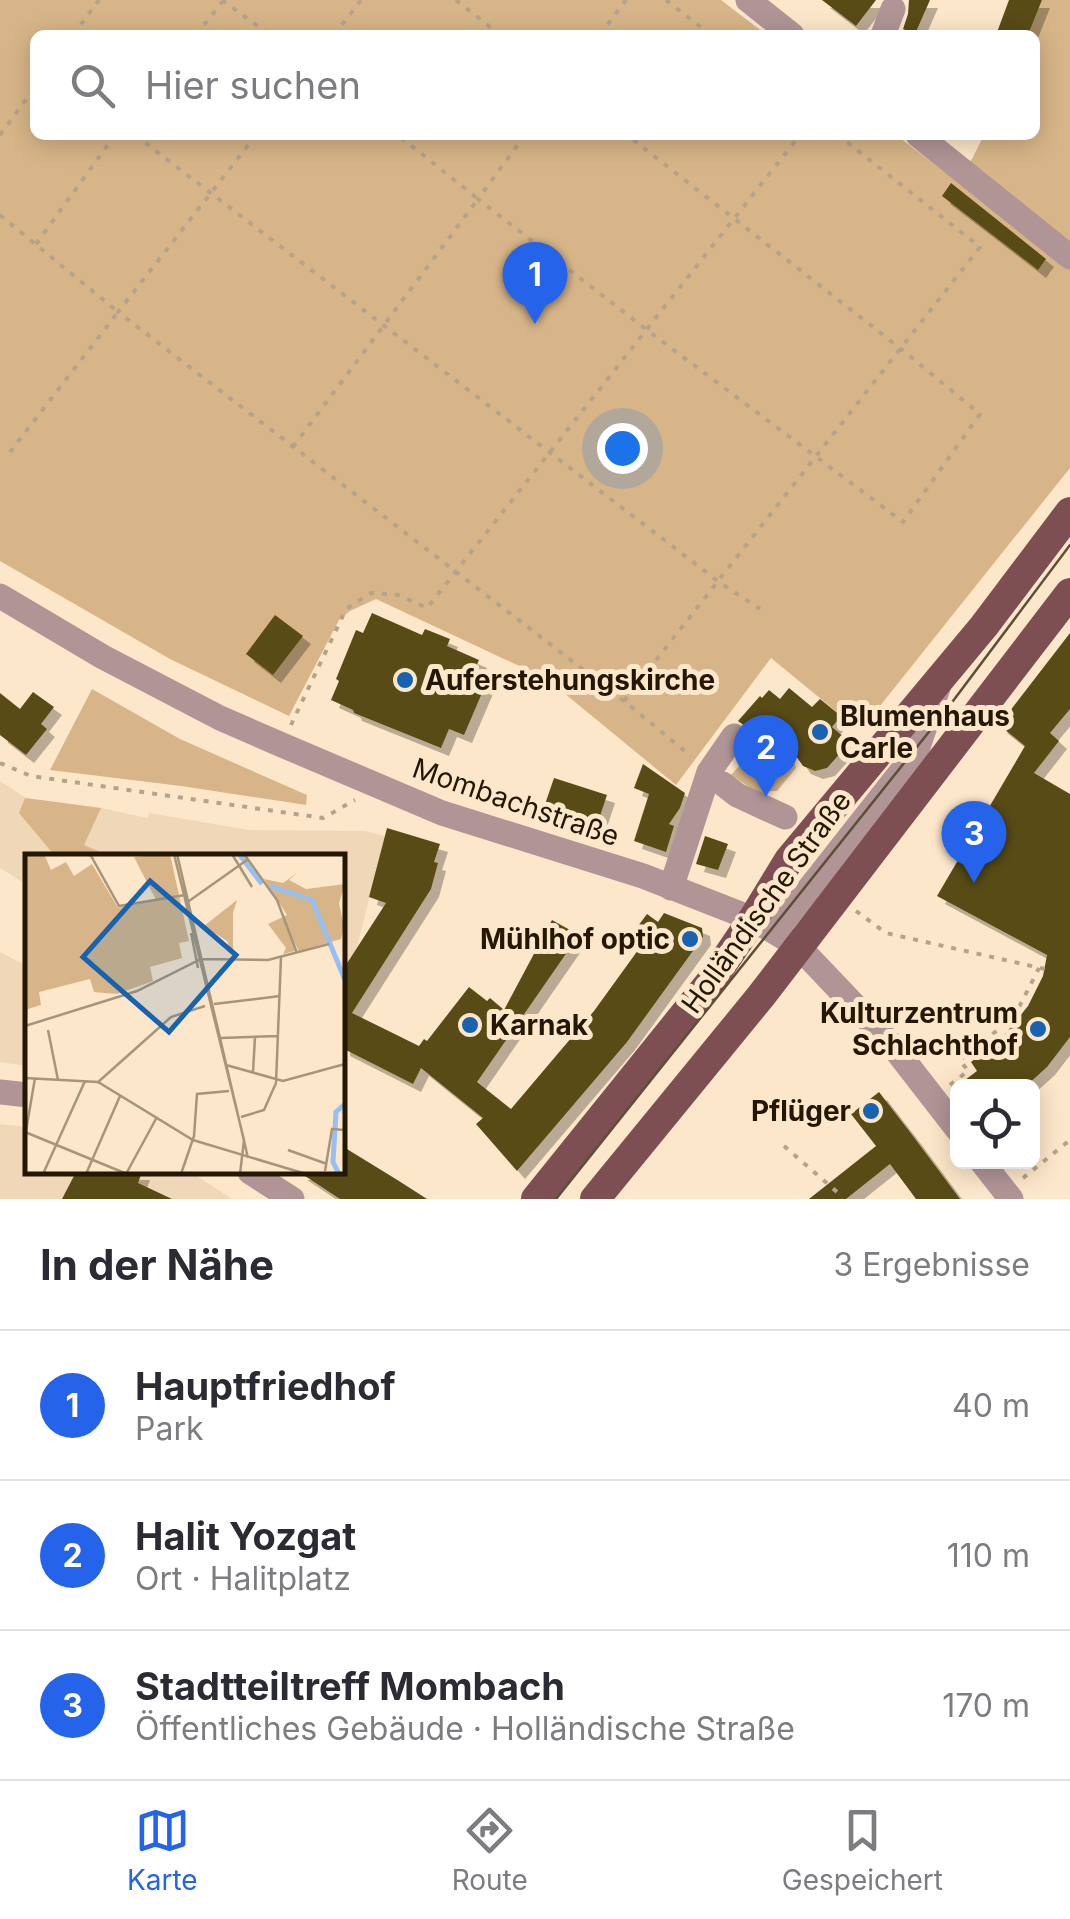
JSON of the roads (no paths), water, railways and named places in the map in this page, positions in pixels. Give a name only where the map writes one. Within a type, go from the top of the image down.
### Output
[{"type":"main road","name":"Holländische Straße","points":[[595,1199],[761,996],[789,860],[984,626],[1070,512]]},
{"type":"main road","name":"Holländische Straße","points":[[536,1199],[709,984],[776,932],[968,728],[1070,593]]},
{"type":"street","points":[[748,0],[786,30]]},
{"type":"street","points":[[884,30],[894,9]]},
{"type":"street","points":[[924,140],[1070,257]]},
{"type":"street","name":"Mombachstraße","points":[[0,596],[103,657],[220,718],[282,745],[442,813],[643,876],[776,932],[892,1044],[950,1120]]},
{"type":"street","points":[[776,932],[916,754],[942,676]]},
{"type":"street","points":[[916,754],[968,728]]},
{"type":"street","points":[[671,888],[734,736]]},
{"type":"street","points":[[716,778],[737,796],[785,816]]},
{"type":"street","points":[[0,1092],[25,1095]]},
{"type":"street","points":[[987,1169],[1008,1196]]},
{"type":"street","points":[[253,1174],[292,1199]]},
{"type":"tram line","points":[[556,1199],[944,713],[1070,545]]},
{"type":"place","name":"Hauptfriedhof","points":[[535,324]]},
{"type":"place","name":"Auferstehungskirche","points":[[405,680]]},
{"type":"place","name":"Blumenhaus Carle","points":[[820,732]]},
{"type":"place","name":"Halit Yozgat","points":[[766,797]]},
{"type":"place","name":"Stadtteiltreff Mombach","points":[[974,883]]},
{"type":"place","name":"Mühlhof optic","points":[[690,939]]},
{"type":"place","name":"Karnak","points":[[470,1025]]},
{"type":"place","name":"Kulturzentrum Schlachthof","points":[[1038,1029]]},
{"type":"place","name":"Pflüger","points":[[871,1111]]}]
